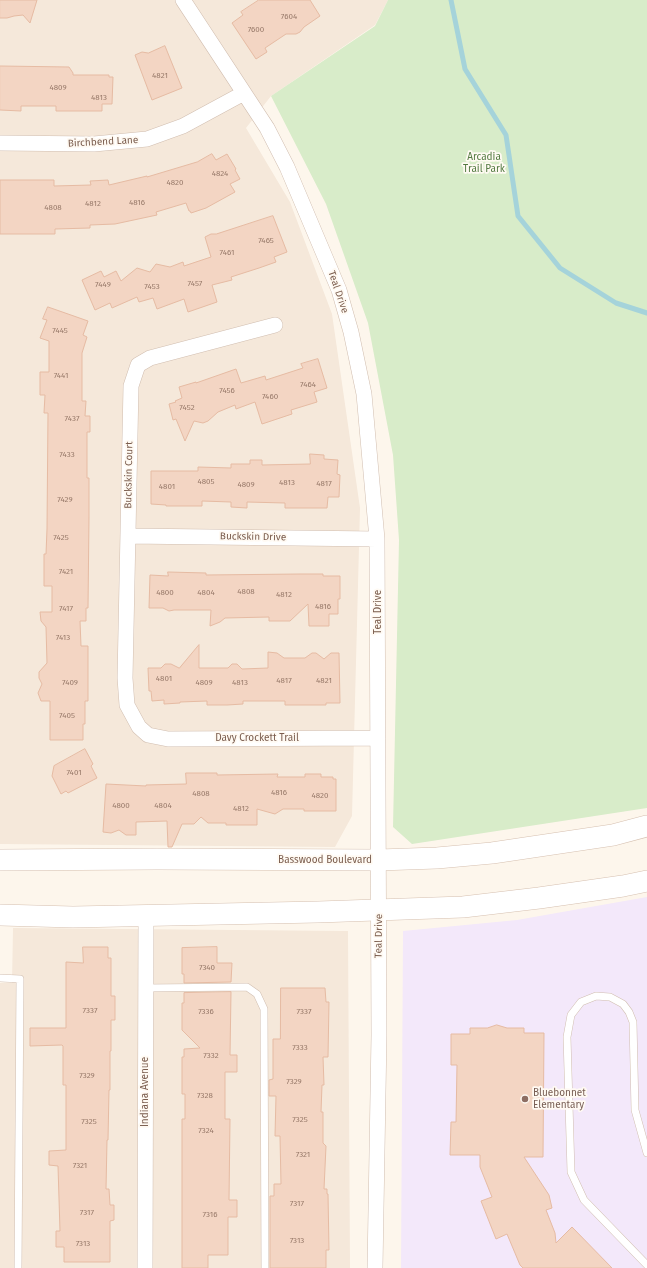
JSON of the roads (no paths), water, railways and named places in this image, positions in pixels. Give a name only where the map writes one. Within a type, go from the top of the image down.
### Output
[{"type":"main road","name":"Basswood Boulevard","points":[[0,860],[379,860],[437,858],[492,853],[613,835],[647,826]]},
{"type":"main road","points":[[0,915],[73,917],[310,912],[471,906],[539,898],[623,886],[647,881]]},
{"type":"street","name":"Teal Drive","points":[[187,2],[267,128],[287,167],[339,290],[351,332],[364,394],[378,539],[379,1036],[375,1268]]},
{"type":"street","name":"Birchbend Lane","points":[[0,143],[94,144],[147,139],[183,126],[244,93]]},
{"type":"street","name":"Buckskin Court","points":[[139,727],[127,705],[125,678],[131,386],[138,365],[150,358],[275,325]]},
{"type":"street","name":"Buckskin Drive","points":[[128,536],[378,539]]},
{"type":"street","name":"Davy Crockett Trail","points":[[139,727],[148,735],[168,739],[378,738]]},
{"type":"street","name":"Indiana Avenue","points":[[145,1268],[146,915]]},
{"type":"lane","points":[[0,978],[20,979],[18,1268]]},
{"type":"lane","points":[[145,988],[247,987],[257,994],[260,999],[264,1009],[265,1268]]},
{"type":"lane","points":[[647,1153],[636,1110],[633,1022],[624,1004],[610,997],[596,996],[581,1002],[571,1015],[567,1037],[571,1172],[584,1200],[647,1264]]},
{"type":"waterway","points":[[451,0],[465,69],[506,135],[518,216],[560,268],[616,303],[647,313]]},
{"type":"place","name":"Bluebonnet Elementary","points":[[525,1099]]},
{"type":"park label","name":"Arcadia Trail Park","points":[[484,162]]}]
